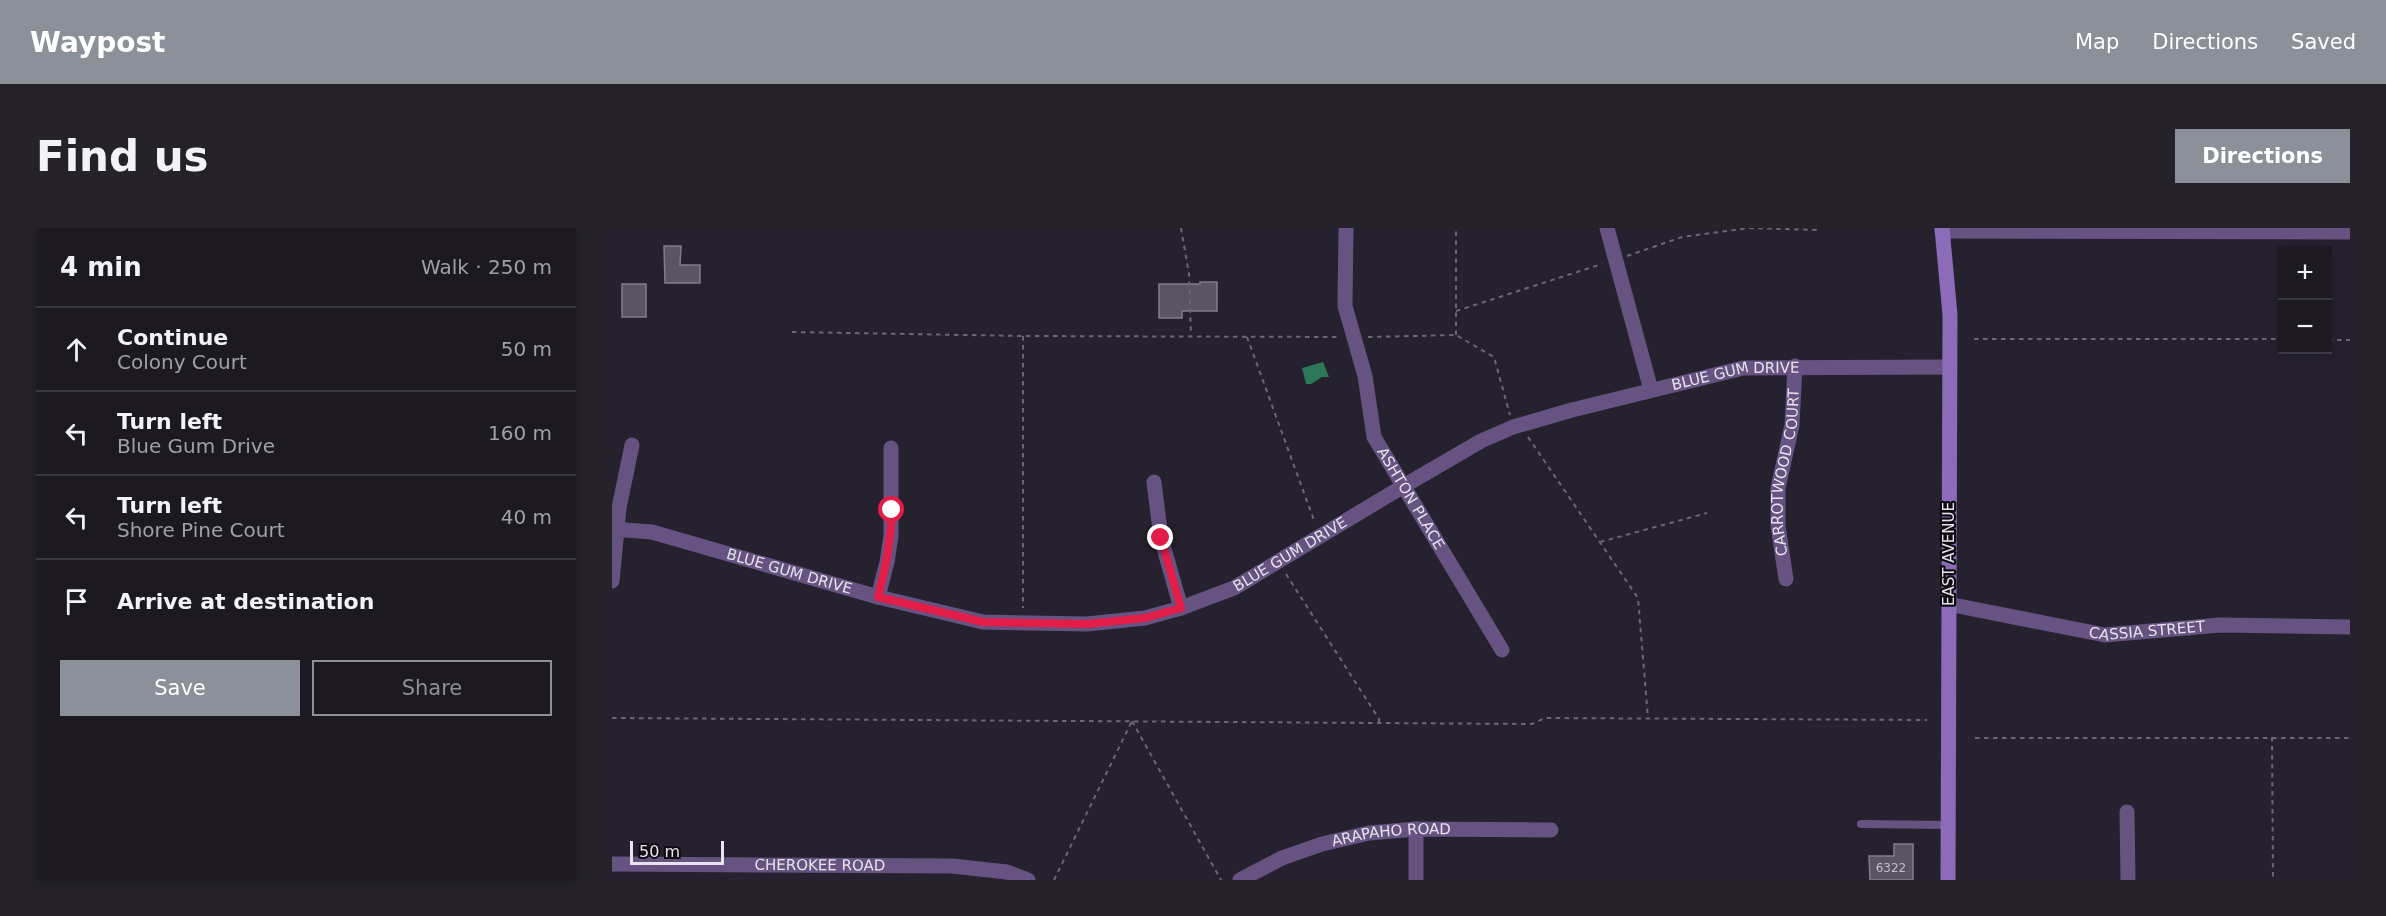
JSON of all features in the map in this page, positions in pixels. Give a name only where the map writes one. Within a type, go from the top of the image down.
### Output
[{"type":"main road","name":"EAST AVENUE","points":[[1942,230],[1950,315],[1948,880]]},
{"type":"street","name":"ASHTON PLACE","points":[[1346,228],[1345,306],[1365,376],[1374,437],[1502,650]]},
{"type":"street","points":[[1607,228],[1652,390]]},
{"type":"street","points":[[1942,230],[2350,232]]},
{"type":"street","name":"CARROTWOOD COURT","points":[[1786,579],[1778,526],[1778,488],[1792,425],[1795,366]]},
{"type":"street","name":"BLUE GUM DRIVE","points":[[614,528],[652,532],[878,597],[983,622],[1087,624],[1145,618],[1181,608],[1234,588],[1481,441],[1516,426],[1743,368],[1950,367]]},
{"type":"street","points":[[612,581],[614,528],[632,445]]},
{"type":"street","points":[[878,597],[891,536],[891,447]]},
{"type":"street","points":[[1154,482],[1161,538],[1181,608]]},
{"type":"street","name":"CASSIA STREET","points":[[1948,604],[2105,635],[2220,626],[2350,627]]},
{"type":"street","points":[[2127,813],[2128,880]]},
{"type":"street","points":[[1416,829],[1416,880]]},
{"type":"street","name":"ARAPAHO ROAD","points":[[1240,880],[1282,858],[1322,844],[1369,833],[1416,829],[1551,830]]},
{"type":"street","name":"CHEROKEE ROAD","points":[[612,864],[952,866],[1007,872],[1028,880]]},
{"type":"lane","points":[[1861,824],[1948,825]]},
{"type":"path","points":[[1181,228],[1189,274],[1191,337]]},
{"type":"path","points":[[1456,228],[1456,335]]},
{"type":"path","points":[[1456,310],[1682,237],[1749,228],[1817,230]]},
{"type":"path","points":[[792,332],[1191,337],[1456,335],[1494,357],[1516,426],[1638,598],[1648,718]]},
{"type":"path","points":[[1023,336],[1023,623]]},
{"type":"path","points":[[1247,337],[1320,536]]},
{"type":"path","points":[[1974,339],[2278,339]]},
{"type":"path","points":[[2332,339],[2350,340]]},
{"type":"path","points":[[1600,542],[1707,513]]},
{"type":"path","points":[[1277,562],[1378,719],[1378,723]]},
{"type":"path","points":[[612,718],[1532,724],[1545,718],[1927,720]]},
{"type":"path","points":[[1054,880],[1132,721]]},
{"type":"path","points":[[1132,721],[1221,880]]},
{"type":"path","points":[[2272,737],[2272,880]]},
{"type":"path","points":[[1975,738],[2350,738]]},
{"type":"shaded area","points":[[1323,362],[1329,377],[1322,377],[1311,384],[1306,384],[1302,368]]},
{"type":"building","points":[[664,246],[681,246],[680,265],[700,265],[700,283],[665,283]]},
{"type":"building","points":[[1200,282],[1217,282],[1217,311],[1182,311],[1182,318],[1159,318],[1159,284],[1200,284]]},
{"type":"building","points":[[622,284],[646,284],[646,317],[622,317]]},
{"type":"building","points":[[1894,844],[1913,844],[1913,880],[1870,880],[1869,856],[1894,856]]},
{"type":"route","points":[[892,510],[887,562],[878,597],[983,622],[1087,624],[1145,618],[1181,608],[1161,538]]}]
